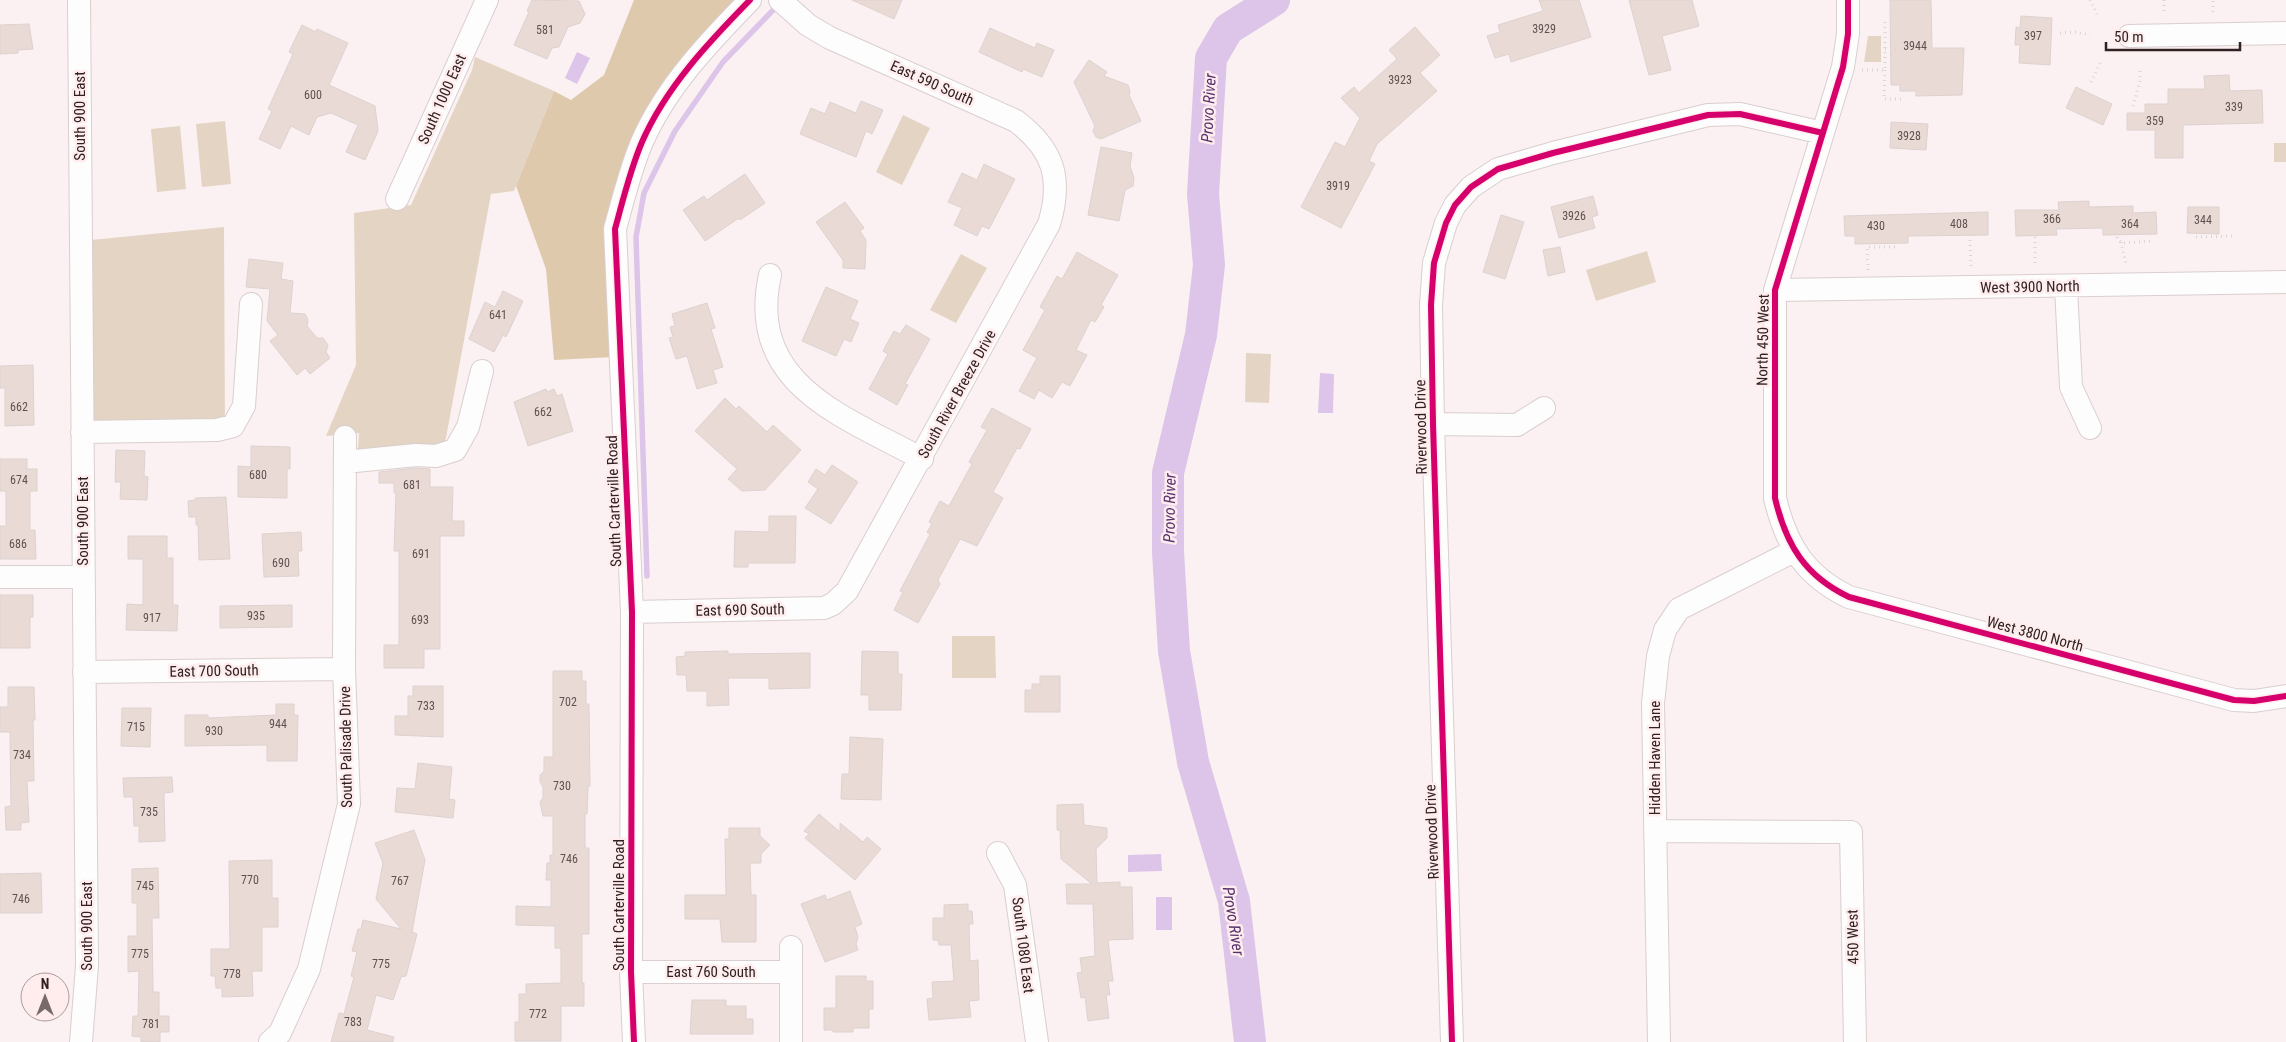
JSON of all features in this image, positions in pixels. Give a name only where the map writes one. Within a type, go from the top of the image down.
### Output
[{"type":"street","name":"South 900 East","points":[[79,0],[87,975],[80,1042]]},
{"type":"street","name":"South 1000 East","points":[[397,199],[487,0]]},
{"type":"street","name":"South Carterville Road","points":[[634,1042],[631,972],[632,612],[615,229],[626,185],[642,142],[661,106],[684,73],[717,34],[750,0]]},
{"type":"street","name":"East 590 South","points":[[780,0],[808,25],[830,38],[1016,121],[1032,133],[1044,148],[1051,162],[1056,188]]},
{"type":"street","name":"North 450 West","points":[[1794,550],[1780,520],[1775,498],[1775,290],[1843,67],[1848,34],[1848,0]]},
{"type":"street","points":[[2129,36],[2286,33]]},
{"type":"street","name":"Riverwood Drive","points":[[1452,1042],[1433,424],[1432,305],[1434,263],[1446,223],[1455,205],[1471,187],[1484,177],[1513,163],[1708,115],[1740,114],[1823,133]]},
{"type":"street","name":"South River Breeze Drive","points":[[844,595],[922,459],[1050,224],[1055,204],[1056,188]]},
{"type":"street","points":[[770,275],[766,295],[768,328],[777,353],[788,373],[800,387],[818,402],[922,459]]},
{"type":"street","name":"West 3900 North","points":[[1775,290],[2066,287],[2286,282]]},
{"type":"street","points":[[2066,287],[2072,386],[2090,428]]},
{"type":"street","points":[[82,432],[217,430],[233,426],[244,406],[250,304]]},
{"type":"street","points":[[345,462],[416,455],[436,456],[455,450],[468,427],[482,372]]},
{"type":"street","points":[[1433,424],[1517,425],[1544,408]]},
{"type":"street","name":"South Palisade Drive","points":[[270,1042],[280,1033],[309,969],[349,804],[344,669],[345,437]]},
{"type":"street","name":"West 3800 North","points":[[1794,550],[1815,576],[1849,597],[2234,700],[2254,701],[2286,696]]},
{"type":"street","name":"Hidden Haven Lane","points":[[1658,1042],[1654,703],[1658,656],[1665,630],[1679,609],[1794,550]]},
{"type":"street","points":[[0,578],[84,578]]},
{"type":"street","name":"East 690 South","points":[[632,612],[824,608],[844,595]]},
{"type":"street","name":"East 700 South","points":[[84,672],[344,669]]},
{"type":"street","name":"450 West","points":[[1655,831],[1851,832],[1855,1042]]},
{"type":"street","name":"South 1080 East","points":[[998,853],[1016,885],[1037,1042]]},
{"type":"street","points":[[791,947],[791,1042]]},
{"type":"street","name":"East 760 South","points":[[631,972],[790,972]]},
{"type":"path","points":[[2090,0],[2097,14]]},
{"type":"path","points":[[2164,0],[2164,12]]},
{"type":"path","points":[[2213,0],[2213,12]]},
{"type":"path","points":[[1885,21],[1884,99],[1905,99]]},
{"type":"path","points":[[2060,33],[2075,32],[2090,36]]},
{"type":"path","points":[[1885,49],[1899,49]]},
{"type":"path","points":[[2090,82],[2100,63]]},
{"type":"path","points":[[1859,70],[1885,70]]},
{"type":"path","points":[[2133,106],[2140,81],[2140,70]]},
{"type":"path","points":[[2196,237],[2235,236]]},
{"type":"path","points":[[2034,237],[2036,266]]},
{"type":"path","points":[[2117,237],[2121,242],[2120,246],[2126,264]]},
{"type":"path","points":[[1970,240],[1971,268]]},
{"type":"path","points":[[2121,242],[2151,242]]},
{"type":"path","points":[[1868,270],[1868,247],[1898,247]]},
{"type":"shaded area","points":[[634,0],[739,0],[614,201],[614,357],[554,360],[546,269],[516,186],[554,91],[571,100],[604,75]]},
{"type":"shaded area","points":[[1868,36],[1881,36],[1881,62],[1864,62]]},
{"type":"shaded area","points":[[577,52],[590,58],[577,84],[565,78]]},
{"type":"shaded area","points":[[475,57],[554,91],[514,191],[491,194],[445,443],[358,451],[359,433],[326,436],[356,365],[354,213],[411,205],[472,70]]},
{"type":"shaded area","points":[[903,115],[930,128],[902,185],[876,172]]},
{"type":"shaded area","points":[[225,121],[231,184],[202,187],[196,124]]},
{"type":"shaded area","points":[[180,126],[186,189],[157,192],[151,129]]},
{"type":"shaded area","points":[[2274,143],[2286,143],[2286,162],[2274,162]]},
{"type":"shaded area","points":[[224,227],[225,437],[93,438],[91,240]]},
{"type":"shaded area","points":[[1647,251],[1656,282],[1596,301],[1586,270]]},
{"type":"shaded area","points":[[961,254],[987,268],[956,323],[930,310]]},
{"type":"shaded area","points":[[1246,353],[1271,354],[1269,403],[1245,402]]},
{"type":"shaded area","points":[[1320,373],[1334,374],[1333,413],[1318,413]]},
{"type":"shaded area","points":[[952,636],[995,636],[996,678],[952,678]]},
{"type":"shaded area","points":[[1161,854],[1162,871],[1128,872],[1128,855]]},
{"type":"shaded area","points":[[1156,897],[1172,897],[1172,930],[1156,930]]},
{"type":"building","points":[[532,0],[579,1],[585,14],[580,23],[568,27],[559,47],[552,48],[547,59],[514,45],[529,12],[527,11]]},
{"type":"building","points":[[852,0],[902,0],[894,19]]},
{"type":"building","points":[[1539,0],[1579,0],[1591,37],[1511,62],[1509,54],[1495,58],[1487,36],[1500,32],[1498,25],[1543,11]]},
{"type":"building","points":[[1629,0],[1692,0],[1699,26],[1662,36],[1671,70],[1649,75]]},
{"type":"building","points":[[1890,0],[1931,0],[1932,48],[1964,48],[1962,95],[1916,96],[1916,91],[1900,91],[1900,85],[1891,85]]},
{"type":"building","points":[[2021,16],[2052,18],[2050,65],[2019,63],[2020,45],[2015,45],[2016,27],[2020,28]]},
{"type":"building","points":[[29,24],[33,49],[18,50],[18,53],[0,54],[0,25]]},
{"type":"building","points":[[302,25],[316,32],[317,29],[348,43],[329,85],[375,106],[378,131],[365,160],[346,152],[358,125],[331,113],[317,117],[309,135],[291,126],[280,149],[259,139],[272,111],[268,109],[293,54],[289,52]]},
{"type":"building","points":[[1415,27],[1440,55],[1420,73],[1437,91],[1377,144],[1369,161],[1375,164],[1341,228],[1301,207],[1335,142],[1345,147],[1360,118],[1341,98],[1354,87],[1359,93],[1397,59],[1389,50]]},
{"type":"building","points":[[990,28],[1035,48],[1037,43],[1054,50],[1042,77],[1023,69],[1022,72],[979,52]]},
{"type":"building","points":[[1089,60],[1107,72],[1104,76],[1128,85],[1129,95],[1141,121],[1101,139],[1096,137],[1093,131],[1095,126],[1074,82]]},
{"type":"building","points":[[2229,75],[2230,91],[2262,90],[2263,123],[2183,125],[2183,158],[2155,158],[2155,130],[2127,130],[2127,113],[2145,113],[2145,104],[2168,104],[2168,89],[2205,89],[2204,76]]},
{"type":"building","points":[[2076,87],[2112,104],[2103,125],[2066,108]]},
{"type":"building","points":[[861,101],[883,110],[872,134],[866,131],[856,157],[800,134],[811,108],[825,114],[830,102],[856,113]]},
{"type":"building","points":[[1891,122],[1928,124],[1926,150],[1890,148]]},
{"type":"building","points":[[1101,147],[1132,153],[1130,166],[1134,178],[1133,186],[1125,190],[1119,221],[1088,215]]},
{"type":"building","points":[[984,164],[1015,179],[989,229],[982,226],[977,236],[954,225],[962,208],[948,202],[962,173],[977,180]]},
{"type":"building","points":[[745,174],[765,203],[705,241],[683,210],[704,196],[707,200]]},
{"type":"building","points":[[1593,196],[1598,215],[1592,217],[1595,228],[1559,238],[1551,207]]},
{"type":"building","points":[[2089,201],[2089,207],[2133,206],[2133,213],[2156,212],[2157,234],[2103,235],[2103,228],[2056,229],[2057,235],[2016,236],[2015,210],[2059,210],[2058,202]]},
{"type":"building","points":[[845,202],[864,228],[860,231],[866,240],[865,269],[843,268],[843,260],[816,222]]},
{"type":"building","points":[[2188,207],[2219,207],[2219,234],[2187,233]]},
{"type":"building","points":[[1988,212],[1988,235],[1908,236],[1908,243],[1855,244],[1855,236],[1845,236],[1844,216]]},
{"type":"building","points":[[1501,215],[1524,222],[1505,279],[1483,272]]},
{"type":"building","points":[[1560,247],[1565,272],[1548,276],[1543,250]]},
{"type":"building","points":[[1077,252],[1118,275],[1101,305],[1104,307],[1095,322],[1091,320],[1076,350],[1087,355],[1070,386],[1062,382],[1052,398],[1039,390],[1034,399],[1019,391],[1037,358],[1023,350],[1045,310],[1040,307],[1057,276],[1062,279]]},
{"type":"building","points":[[249,259],[283,263],[281,279],[293,281],[290,313],[305,314],[308,320],[307,326],[317,338],[323,338],[328,345],[326,352],[330,358],[310,374],[305,368],[297,375],[270,341],[278,335],[267,321],[270,289],[246,287]]},
{"type":"building","points":[[826,287],[858,301],[850,319],[859,323],[851,342],[844,339],[836,356],[802,341]]},
{"type":"building","points":[[503,291],[523,301],[506,337],[503,335],[494,352],[469,339],[485,302],[495,307]]},
{"type":"building","points":[[707,303],[715,328],[711,329],[723,367],[713,370],[717,383],[697,389],[687,356],[676,359],[669,338],[673,337],[670,327],[675,326],[672,314]]},
{"type":"building","points":[[906,325],[930,339],[905,384],[908,385],[897,405],[869,389],[888,354],[883,351],[894,331],[900,334]]},
{"type":"building","points":[[33,365],[34,425],[5,426],[5,388],[0,388],[0,366]]},
{"type":"building","points":[[546,389],[547,392],[554,389],[557,396],[562,394],[573,431],[528,446],[514,402]]},
{"type":"building","points":[[725,398],[736,409],[739,406],[767,432],[773,425],[801,450],[765,490],[742,491],[728,479],[737,469],[695,431]]},
{"type":"building","points":[[992,408],[1031,429],[1020,449],[1017,448],[993,492],[1003,498],[977,546],[960,539],[938,580],[940,584],[918,623],[894,610],[903,592],[900,591],[930,534],[927,532],[932,524],[929,522],[940,501],[949,506],[972,464],[969,462],[987,430],[981,427]]},
{"type":"building","points":[[251,446],[290,447],[290,469],[287,469],[287,498],[238,497],[238,466],[251,467]]},
{"type":"building","points":[[116,450],[145,451],[144,476],[148,477],[147,500],[120,499],[121,482],[115,482]]},
{"type":"building","points":[[0,459],[27,459],[27,469],[37,469],[37,491],[30,491],[30,530],[35,530],[36,559],[0,559],[0,526],[6,526],[6,491],[0,491]]},
{"type":"building","points":[[832,465],[858,482],[831,524],[805,508],[818,489],[808,482],[816,469],[825,475]]},
{"type":"building","points":[[416,468],[430,469],[430,487],[453,487],[452,521],[464,521],[464,536],[440,536],[440,649],[424,649],[424,668],[384,668],[384,645],[399,645],[399,551],[394,551],[396,493],[394,493],[394,483],[379,483],[379,472]]},
{"type":"building","points":[[226,497],[230,559],[199,560],[198,525],[196,525],[196,517],[189,517],[188,501],[195,500],[195,498]]},
{"type":"building","points":[[769,516],[796,516],[795,563],[748,563],[748,567],[734,567],[735,531],[769,532]]},
{"type":"building","points":[[301,532],[302,551],[298,551],[299,576],[264,577],[262,534]]},
{"type":"building","points":[[128,536],[167,536],[167,558],[173,558],[173,605],[178,605],[177,631],[126,630],[127,604],[143,605],[143,559],[128,559]]},
{"type":"building","points":[[0,595],[33,595],[33,617],[30,617],[30,648],[0,648]]},
{"type":"building","points":[[292,605],[292,627],[220,628],[220,606]]},
{"type":"building","points":[[728,651],[728,654],[810,653],[810,688],[769,689],[769,678],[728,678],[729,705],[707,706],[707,691],[687,691],[686,675],[677,675],[676,657],[685,656],[685,652]]},
{"type":"building","points":[[862,651],[898,652],[898,674],[902,674],[901,710],[869,710],[869,695],[861,695]]},
{"type":"building","points":[[553,671],[582,671],[582,681],[586,681],[586,704],[589,704],[590,786],[588,786],[587,814],[585,814],[585,848],[589,848],[589,934],[582,934],[584,1006],[561,1006],[561,1041],[515,1041],[515,1022],[519,1022],[519,994],[526,994],[526,984],[561,983],[561,948],[555,948],[555,926],[516,925],[516,906],[551,907],[551,880],[546,880],[547,863],[550,863],[550,855],[553,855],[553,816],[543,816],[540,802],[543,798],[543,787],[540,782],[540,775],[544,771],[544,757],[553,757]]},
{"type":"building","points":[[1040,676],[1060,676],[1060,712],[1025,712],[1025,690],[1032,690],[1032,684],[1040,684]]},
{"type":"building","points":[[413,686],[443,686],[443,737],[395,735],[395,716],[408,716],[408,696],[413,696]]},
{"type":"building","points":[[8,687],[34,687],[34,781],[27,781],[29,822],[21,823],[21,830],[6,830],[5,807],[11,806],[10,732],[0,732],[0,707],[8,707]]},
{"type":"building","points":[[276,704],[294,704],[294,715],[298,715],[297,761],[267,761],[267,745],[185,746],[185,715],[208,715],[208,718],[276,715]]},
{"type":"building","points":[[122,708],[151,708],[150,747],[121,746]]},
{"type":"building","points":[[850,737],[883,739],[881,800],[841,799],[842,774],[849,774]]},
{"type":"building","points":[[418,763],[452,767],[449,799],[455,800],[453,818],[395,812],[397,788],[415,789]]},
{"type":"building","points":[[172,777],[173,792],[164,793],[165,841],[139,842],[139,826],[134,826],[133,797],[124,797],[123,778]]},
{"type":"building","points":[[1083,804],[1084,825],[1107,828],[1107,838],[1096,849],[1097,883],[1120,882],[1120,887],[1132,887],[1133,939],[1108,940],[1113,981],[1108,981],[1110,995],[1106,995],[1109,1018],[1088,1021],[1085,997],[1081,998],[1077,973],[1082,972],[1080,958],[1095,956],[1093,904],[1067,904],[1066,884],[1092,884],[1061,859],[1060,830],[1057,830],[1057,805]]},
{"type":"building","points":[[819,814],[840,832],[840,823],[863,842],[867,837],[881,849],[855,880],[805,838],[809,834],[804,831]]},
{"type":"building","points":[[729,828],[760,828],[760,836],[770,845],[761,854],[761,863],[750,863],[751,895],[756,895],[756,942],[722,942],[720,919],[685,919],[685,895],[726,895],[725,839],[729,839]]},
{"type":"building","points":[[414,830],[425,860],[412,932],[417,934],[406,976],[401,977],[393,1000],[376,995],[367,1030],[394,1037],[393,1042],[331,1042],[339,1013],[344,1014],[354,977],[351,976],[357,952],[352,951],[358,929],[361,929],[363,920],[401,929],[376,899],[383,863],[375,843]]},
{"type":"building","points":[[272,860],[272,898],[278,898],[278,927],[262,927],[262,971],[252,971],[253,996],[222,997],[222,988],[216,988],[215,976],[211,976],[211,949],[230,949],[229,861]]},
{"type":"building","points":[[158,868],[159,918],[152,918],[153,992],[159,992],[159,1016],[169,1016],[169,1032],[160,1032],[160,1042],[141,1042],[141,1037],[132,1036],[133,1016],[138,1016],[139,971],[128,972],[128,936],[137,936],[137,903],[132,903],[132,869]]},
{"type":"building","points":[[41,873],[42,913],[0,913],[0,874]]},
{"type":"building","points":[[850,891],[862,924],[855,927],[858,937],[856,944],[858,950],[825,962],[801,904],[825,895],[827,900]]},
{"type":"building","points":[[968,904],[968,911],[972,911],[973,924],[969,924],[970,961],[978,960],[979,1000],[969,1001],[971,1017],[929,1020],[927,999],[933,998],[932,982],[954,981],[951,945],[939,945],[938,940],[933,940],[933,918],[944,918],[944,905]]},
{"type":"building","points":[[836,976],[866,976],[866,981],[873,981],[873,1009],[869,1009],[869,1028],[853,1028],[853,1032],[824,1030],[824,1008],[836,1008]]},
{"type":"building","points":[[692,1000],[726,1000],[726,1006],[746,1006],[746,1019],[753,1019],[753,1034],[690,1034]]},
{"type":"waterway","name":"Provo River","points":[[1250,1042],[1234,901],[1193,762],[1174,651],[1168,552],[1168,473],[1201,335],[1209,265],[1203,194],[1211,58],[1228,29],[1274,0]]},
{"type":"waterway","points":[[647,576],[636,237],[644,193],[675,131],[723,62],[778,5]]},
{"type":"cycle path","points":[[634,1042],[631,972],[632,612],[615,229],[627,185],[642,142],[663,103],[704,49],[750,0]]},
{"type":"cycle path","points":[[1848,0],[1848,34],[1843,67],[1775,290],[1775,498],[1785,530],[1800,557],[1820,579],[1849,597],[2234,700],[2254,701],[2286,696]]},
{"type":"cycle path","points":[[1452,1042],[1431,305],[1434,263],[1446,223],[1455,205],[1471,187],[1498,169],[1553,153],[1708,115],[1740,114],[1823,133]]}]
